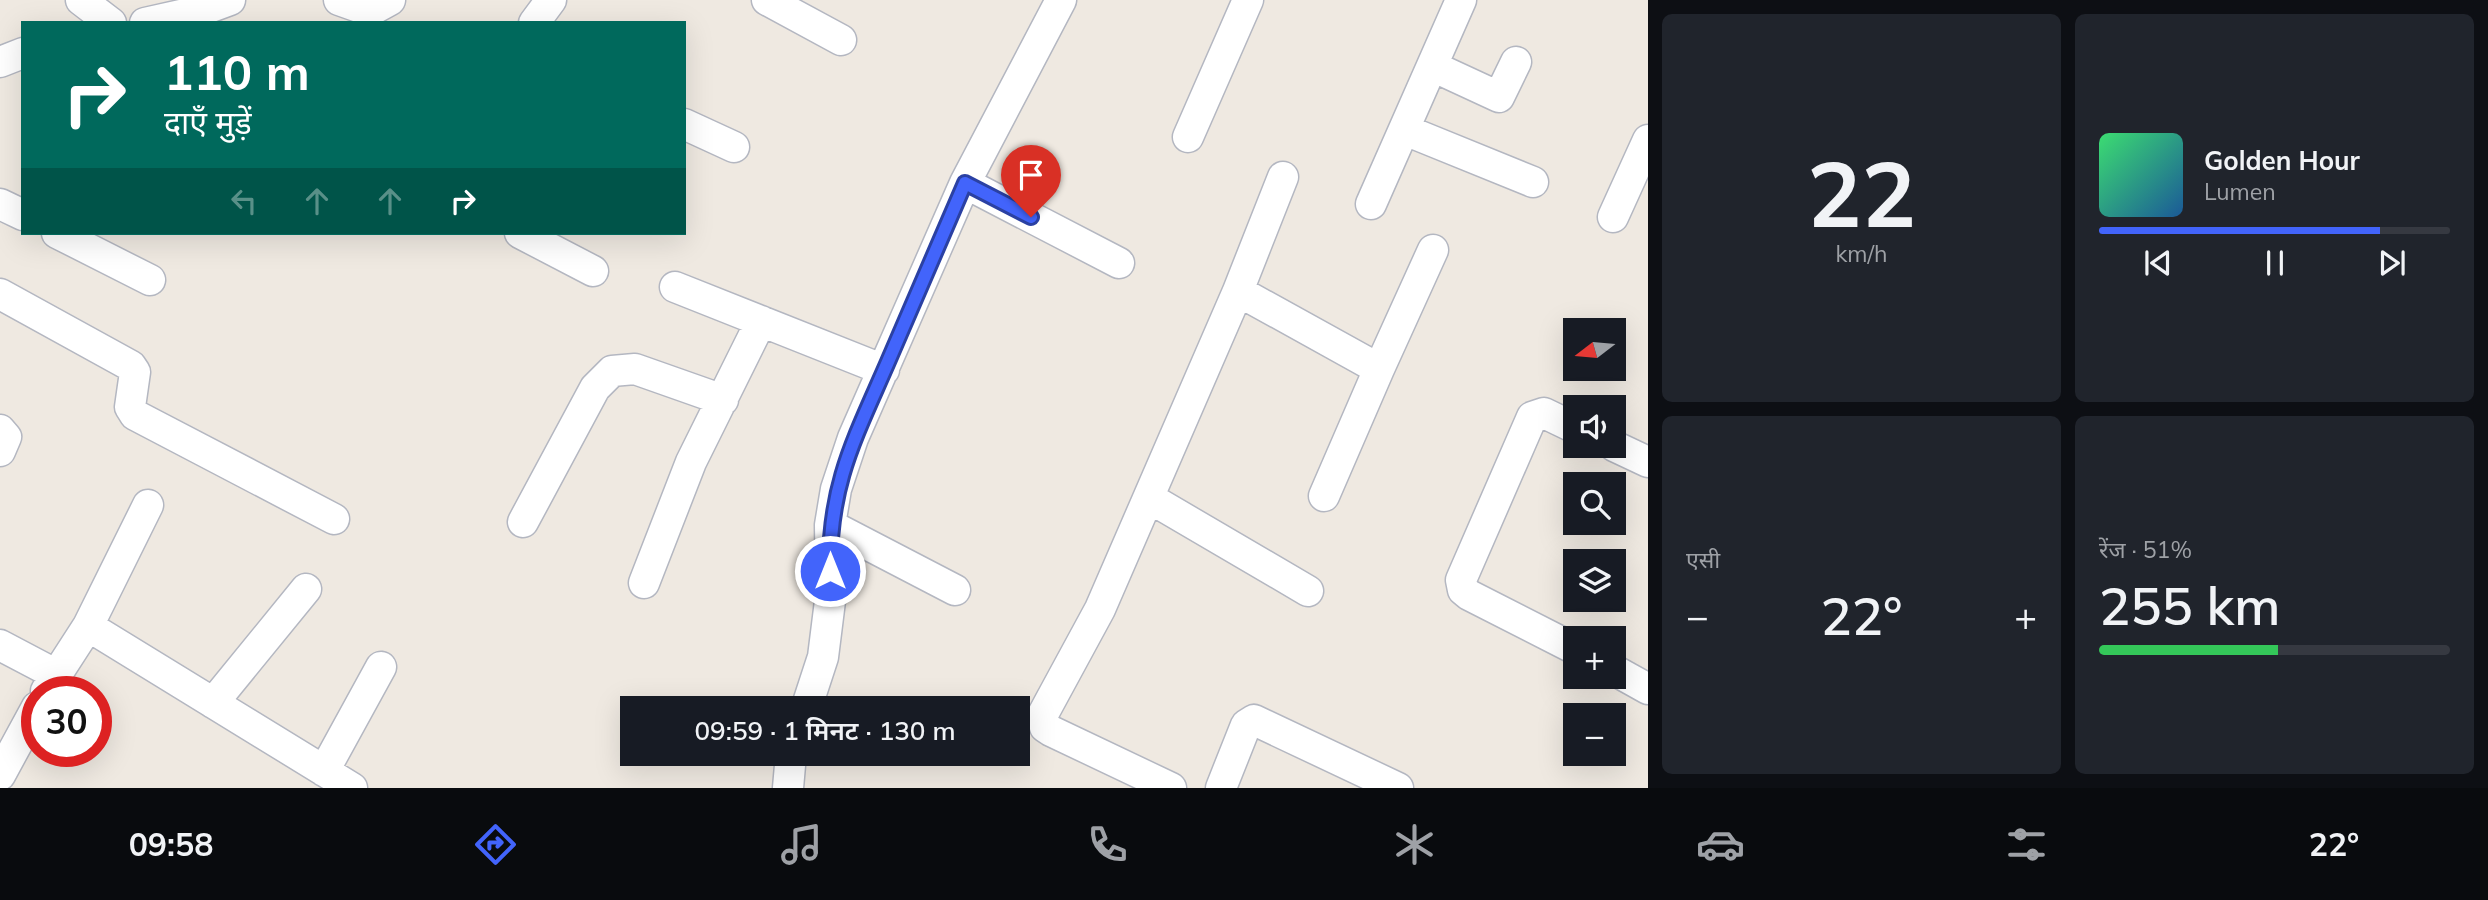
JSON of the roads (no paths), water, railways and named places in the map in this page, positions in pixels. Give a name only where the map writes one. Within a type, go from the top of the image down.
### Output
[{"type":"street","points":[[81,0],[108,21]]},
{"type":"street","points":[[166,21],[186,19],[230,0]]},
{"type":"street","points":[[339,0],[375,11]]},
{"type":"street","points":[[535,21],[551,0]]},
{"type":"street","points":[[767,0],[841,40]]},
{"type":"street","points":[[810,696],[822,656],[831,593],[830,525],[836,489],[853,438],[965,183],[1061,0]]},
{"type":"street","points":[[1188,137],[1248,0]]},
{"type":"street","points":[[1371,204],[1461,0]]},
{"type":"street","points":[[0,61],[21,54]]},
{"type":"street","points":[[1432,66],[1499,97],[1516,62]]},
{"type":"street","points":[[686,125],[734,147]]},
{"type":"street","points":[[1405,130],[1534,182]]},
{"type":"street","points":[[1613,218],[1648,140]]},
{"type":"street","points":[[1171,788],[1051,731],[1042,722],[1045,709],[1100,609],[1151,499],[1283,177]]},
{"type":"street","points":[[965,183],[1119,263]]},
{"type":"street","points":[[0,204],[21,214]]},
{"type":"street","points":[[61,235],[150,280]]},
{"type":"street","points":[[524,235],[593,271]]},
{"type":"street","points":[[1324,496],[1433,250]]},
{"type":"street","points":[[675,287],[884,370]]},
{"type":"street","points":[[1238,291],[1379,369]]},
{"type":"street","points":[[0,294],[131,366],[135,372],[130,407],[135,415],[334,519]]},
{"type":"street","points":[[644,583],[691,462],[761,321]]},
{"type":"street","points":[[523,522],[595,388],[612,371],[635,369],[723,400]]},
{"type":"street","points":[[1563,422],[1544,413],[1532,417],[1461,580],[1463,590],[1469,595],[1563,643]]},
{"type":"street","points":[[0,430],[6,437],[0,451]]},
{"type":"street","points":[[1626,452],[1648,462]]},
{"type":"street","points":[[1151,499],[1308,591]]},
{"type":"street","points":[[55,676],[88,626],[148,505]]},
{"type":"street","points":[[830,525],[955,590]]},
{"type":"street","points":[[213,703],[306,589]]},
{"type":"street","points":[[88,626],[352,788]]},
{"type":"street","points":[[0,645],[41,676]]},
{"type":"street","points":[[324,771],[381,667]]},
{"type":"street","points":[[1626,677],[1648,690]]},
{"type":"street","points":[[1221,788],[1246,725],[1254,720],[1398,788]]},
{"type":"street","points":[[0,775],[21,736]]},
{"type":"street","points":[[788,788],[790,766]]}]
